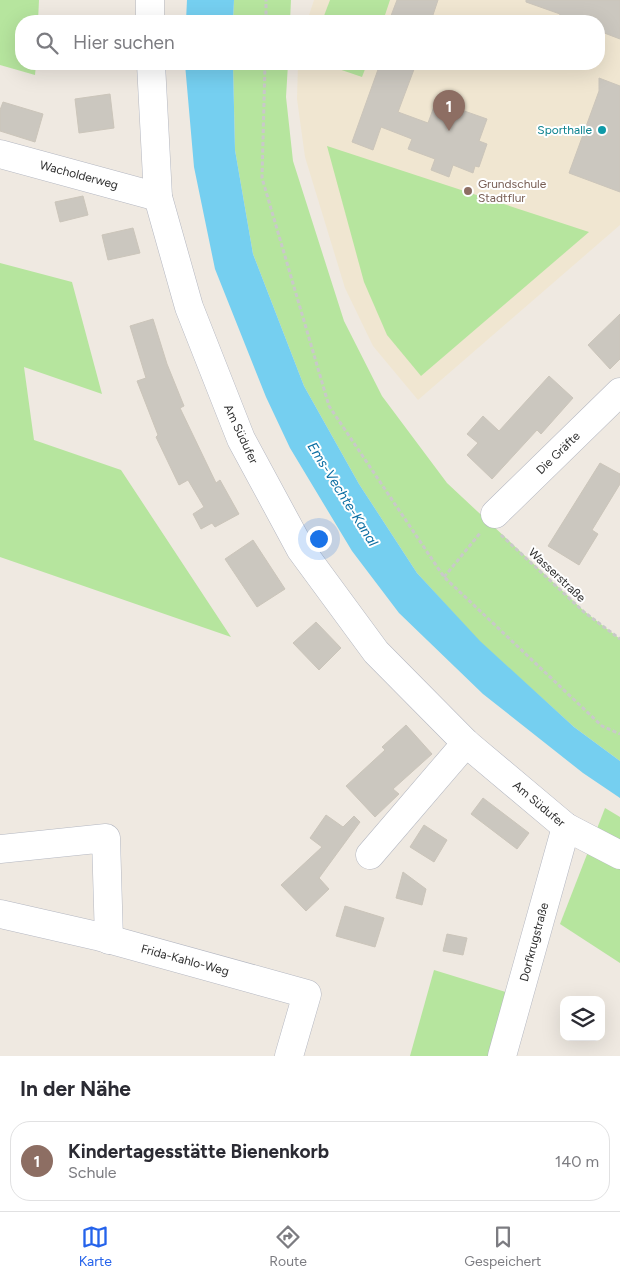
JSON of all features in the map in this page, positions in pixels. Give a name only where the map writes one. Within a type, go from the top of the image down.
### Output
[{"type":"street","points":[[150,0],[150,15]]},
{"type":"street","name":"Am Südufer","points":[[151,70],[158,197],[189,307],[241,439],[301,550],[376,652],[466,743],[566,827],[620,855]]},
{"type":"street","name":"Wacholderweg","points":[[0,154],[158,197]]},
{"type":"street","name":"Die Gräfte","points":[[495,514],[620,392]]},
{"type":"street","points":[[370,855],[466,743]]},
{"type":"street","name":"Dorfkrugstraße","points":[[502,1056],[566,827]]},
{"type":"street","points":[[0,849],[106,838],[109,940]]},
{"type":"street","name":"Frida-Kahlo-Weg","points":[[0,914],[109,940],[307,994],[288,1056]]},
{"type":"path","points":[[266,0],[266,15]]},
{"type":"path","points":[[264,70],[262,178],[329,406],[444,577],[602,726],[620,734]]},
{"type":"path","points":[[444,577],[495,514]]},
{"type":"path","name":"Wasserstraße","points":[[495,514],[497,532],[584,612],[620,640]]},
{"type":"shaded area","name":"Grundschule Stadtflur","points":[[314,0],[620,0],[620,225],[418,400],[373,346],[345,288],[305,157],[297,99],[298,70],[605,70],[605,15],[309,15]]},
{"type":"green space","points":[[0,0],[39,0],[38,15],[15,15],[15,69],[0,65]]},
{"type":"green space","points":[[234,0],[291,0],[290,15],[233,15]]},
{"type":"green space","points":[[330,0],[390,0],[385,15],[324,15]]},
{"type":"green space","points":[[18,70],[35,70],[35,75]]},
{"type":"green space","points":[[233,70],[288,70],[286,97],[293,161],[344,321],[382,396],[447,483],[584,611],[620,639],[620,761],[574,727],[479,641],[417,573],[359,484],[304,386],[253,254],[235,150]]},
{"type":"green space","points":[[342,70],[365,70],[362,77]]},
{"type":"green space","points":[[327,146],[589,232],[421,376],[387,335],[364,282]]},
{"type":"green space","points":[[0,263],[72,282],[102,394],[24,367],[34,440],[121,470],[231,637],[0,557]]},
{"type":"green space","points":[[605,808],[620,817],[620,963],[560,924]]},
{"type":"green space","points":[[434,970],[509,993],[492,1056],[410,1056]]},
{"type":"water","points":[[187,0],[234,0],[233,15],[186,15]]},
{"type":"water","name":"Ems-Vechte-Kanal","points":[[186,70],[233,70],[235,150],[253,254],[304,386],[359,484],[417,573],[480,641],[574,727],[620,761],[620,798],[583,773],[483,694],[399,613],[352,551],[290,448],[266,397],[215,269],[194,167]]},
{"type":"building","points":[[397,0],[438,0],[433,15],[391,15]]},
{"type":"building","points":[[526,0],[620,0],[620,39],[605,33],[605,15],[560,15],[526,2]]},
{"type":"building","points":[[378,70],[414,70],[398,112],[428,123],[436,101],[487,119],[479,141],[487,144],[479,167],[475,166],[473,173],[453,165],[449,177],[431,170],[435,159],[408,149],[412,139],[381,127],[373,150],[352,142]]},
{"type":"building","name":"Sporthalle","points":[[599,78],[620,86],[620,192],[569,173],[599,91]]},
{"type":"building","points":[[110,94],[114,128],[79,133],[75,99]]},
{"type":"building","points":[[3,102],[43,114],[35,142],[0,131],[0,110]]},
{"type":"building","points":[[83,196],[88,215],[60,222],[55,202]]},
{"type":"building","points":[[133,228],[140,253],[108,260],[102,235]]},
{"type":"building","points":[[620,314],[620,359],[610,369],[588,345]]},
{"type":"building","points":[[153,319],[167,364],[184,406],[180,408],[216,483],[220,480],[239,514],[215,527],[212,523],[201,529],[193,514],[204,507],[188,480],[179,485],[156,437],[158,435],[137,381],[146,378],[130,326]]},
{"type":"building","points":[[549,376],[573,398],[541,434],[537,430],[492,479],[467,455],[478,443],[467,434],[483,416],[499,431]]},
{"type":"building","points":[[600,463],[620,474],[620,484],[592,530],[598,534],[579,565],[548,546]]},
{"type":"building","points":[[253,540],[285,589],[257,607],[225,559]]},
{"type":"building","points":[[316,622],[341,648],[319,670],[293,643]]},
{"type":"building","points":[[406,725],[432,754],[393,789],[399,794],[375,817],[346,786],[385,750],[382,747]]},
{"type":"building","points":[[483,798],[529,833],[517,849],[471,814]]},
{"type":"building","points":[[326,815],[343,827],[354,816],[360,822],[319,878],[329,889],[306,911],[281,885],[322,847],[310,838]]},
{"type":"building","points":[[424,825],[447,840],[434,862],[410,847]]},
{"type":"building","points":[[403,872],[426,889],[422,905],[396,898]]},
{"type":"building","points":[[345,906],[384,918],[375,947],[336,936]]},
{"type":"building","points":[[447,934],[467,938],[463,955],[443,951]]},
{"type":"place","name":"Sporthalle","points":[[602,130]]},
{"type":"place","name":"Kindertagesstätte Bienenkorb","points":[[449,131]]},
{"type":"place","name":"Grundschule Stadtflur","points":[[468,191]]}]
